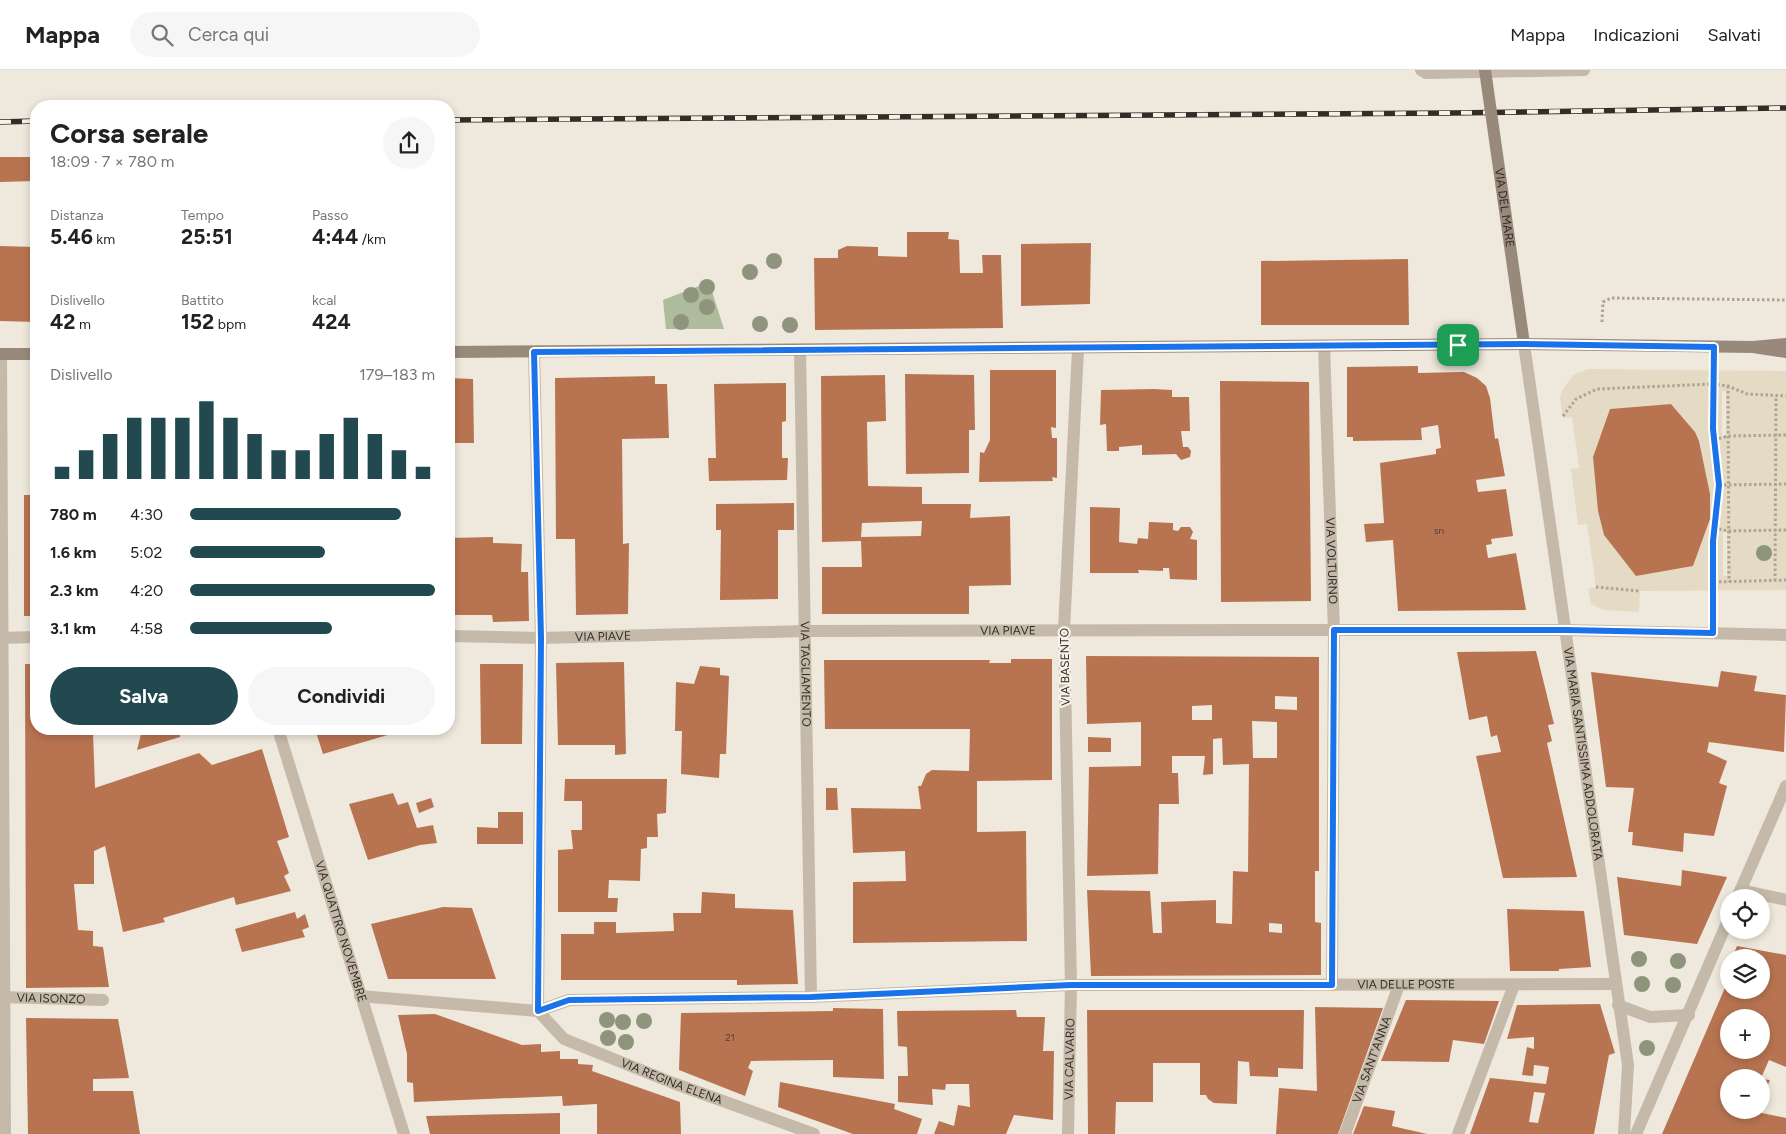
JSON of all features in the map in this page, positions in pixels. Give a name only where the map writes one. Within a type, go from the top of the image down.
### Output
[{"type":"main road","name":"VIA DEL MARE","points":[[1485,70],[1524,344]]},
{"type":"main road","points":[[455,352],[1078,349],[1524,344],[1753,347],[1786,344]]},
{"type":"main road","points":[[1753,347],[1786,352]]},
{"type":"main road","points":[[0,354],[30,354]]},
{"type":"street","points":[[1420,70],[1426,73],[1584,70]]},
{"type":"street","name":"VIA MARIA SANTISSIMA ADDOLORATA","points":[[1524,344],[1628,1065],[1624,1134]]},
{"type":"street","name":"VIA VOLTURNO","points":[[1324,346],[1334,630],[1332,985]]},
{"type":"street","name":"VIA BASENTO","points":[[1071,985],[1064,630],[1078,349]]},
{"type":"street","name":"VIA TAGLIAMENTO","points":[[800,350],[811,997]]},
{"type":"street","points":[[360,996],[538,1011],[541,638],[534,352]]},
{"type":"street","points":[[0,354],[2,997],[5,1134]]},
{"type":"street","name":"VIA PIAVE","points":[[455,636],[541,638],[804,631],[1064,630],[1566,630],[1786,635]]},
{"type":"street","points":[[1,638],[30,637]]},
{"type":"street","name":"VIA QUATTRO NOVEMBRE","points":[[280,735],[404,1134]]},
{"type":"street","points":[[1741,889],[1786,786]]},
{"type":"street","points":[[1770,898],[1786,900]]},
{"type":"street","points":[[1636,1134],[1689,1016],[1720,939]]},
{"type":"street","name":"VIA DELLE POSTE","points":[[538,1011],[569,1000],[811,997],[1071,985],[1616,984]]},
{"type":"street","name":"VIA CALVARIO","points":[[1068,1134],[1071,985]]},
{"type":"street","name":"VIA SANT'ANNA","points":[[1345,1134],[1399,985]]},
{"type":"street","points":[[1458,1134],[1514,985]]},
{"type":"street","name":"VIA ISONZO","points":[[2,997],[103,1000]]},
{"type":"street","points":[[1618,1005],[1650,1018],[1689,1016]]},
{"type":"street","name":"VIA REGINA ELENA","points":[[538,1011],[564,1039],[673,1083],[814,1134]]},
{"type":"path","points":[[1604,346],[1601,307],[1603,302],[1611,298],[1786,300]]},
{"type":"path","points":[[1713,633],[1714,528],[1719,485],[1714,440],[1714,347]]},
{"type":"path","points":[[1563,416],[1576,399],[1597,389],[1713,384],[1728,386],[1747,394],[1786,396]]},
{"type":"path","points":[[1728,386],[1729,582]]},
{"type":"path","points":[[1775,581],[1776,396]]},
{"type":"path","points":[[1714,440],[1728,436],[1786,435]]},
{"type":"path","points":[[1719,485],[1786,484]]},
{"type":"path","points":[[1714,528],[1728,531],[1786,530]]},
{"type":"path","points":[[1714,582],[1786,580]]},
{"type":"path","points":[[1596,587],[1639,591]]},
{"type":"green space","points":[[709,282],[724,329],[666,329],[663,300]]},
{"type":"shaded area","points":[[1588,369],[1786,371],[1786,590],[1640,591],[1639,612],[1604,610],[1591,604],[1588,589],[1596,587],[1587,524],[1578,525],[1571,469],[1579,468],[1572,417],[1563,418],[1560,397],[1573,375]],"holes":[[[1722,391],[1726,391],[1726,436],[1722,436]],[[1671,404],[1695,432],[1699,441],[1710,494],[1710,519],[1693,566],[1636,576],[1604,535],[1598,511],[1593,457],[1610,409]],[[1723,532],[1727,532],[1727,576],[1723,576]]]},
{"type":"building","points":[[0,157],[30,157],[30,181],[0,182]]},
{"type":"building","points":[[907,232],[949,232],[948,239],[959,240],[960,273],[983,273],[982,255],[1001,255],[1003,328],[815,330],[814,258],[838,258],[838,250],[847,246],[878,247],[878,256],[907,257]]},
{"type":"building","points":[[1091,243],[1090,304],[1021,306],[1021,244]]},
{"type":"building","points":[[0,246],[30,247],[30,322],[0,321]]},
{"type":"building","points":[[1408,259],[1409,325],[1261,325],[1261,261]]},
{"type":"building","points":[[1418,366],[1418,373],[1464,372],[1477,378],[1486,386],[1490,398],[1495,439],[1498,438],[1505,476],[1476,480],[1478,492],[1506,489],[1513,536],[1491,539],[1492,544],[1486,545],[1488,558],[1516,553],[1526,610],[1398,611],[1393,540],[1366,542],[1364,524],[1384,523],[1380,463],[1436,454],[1436,449],[1441,448],[1438,425],[1421,428],[1422,440],[1353,441],[1353,437],[1347,437],[1347,367]]},
{"type":"building","points":[[990,370],[1056,370],[1056,428],[1051,427],[1052,438],[1057,438],[1057,478],[1052,477],[1053,481],[979,482],[980,452],[984,453],[990,440]]},
{"type":"building","points":[[905,374],[974,375],[975,430],[969,430],[969,473],[906,474]]},
{"type":"building","points":[[885,375],[886,421],[867,422],[868,486],[922,487],[922,504],[971,504],[970,518],[1010,516],[1011,585],[969,586],[969,614],[822,614],[822,567],[862,567],[861,541],[822,542],[821,376]],"holes":[[[922,521],[921,536],[861,537],[862,523]]]},
{"type":"building","points":[[655,376],[655,384],[667,384],[669,438],[622,439],[623,544],[629,543],[628,614],[576,615],[575,539],[556,539],[555,378]]},
{"type":"building","points":[[455,378],[473,379],[474,443],[455,443]]},
{"type":"building","points":[[1220,381],[1309,382],[1311,601],[1221,602]]},
{"type":"building","points":[[786,383],[786,421],[782,422],[782,458],[788,458],[787,480],[709,481],[708,458],[716,458],[714,384]]},
{"type":"building","points":[[1101,390],[1172,390],[1172,397],[1189,397],[1190,431],[1181,431],[1183,447],[1188,447],[1191,451],[1190,457],[1181,460],[1176,454],[1142,455],[1142,445],[1119,447],[1119,451],[1107,451],[1106,424],[1100,425]]},
{"type":"building","points":[[1671,404],[1695,432],[1699,441],[1710,494],[1710,519],[1693,566],[1636,576],[1604,535],[1598,511],[1593,457],[1610,409]]},
{"type":"building","points":[[24,495],[30,495],[30,616],[24,616]]},
{"type":"building","points":[[794,503],[794,530],[778,530],[778,599],[720,600],[721,530],[716,530],[716,504]]},
{"type":"building","points":[[1090,507],[1120,508],[1119,542],[1137,544],[1138,538],[1148,539],[1149,522],[1173,523],[1173,530],[1178,531],[1181,527],[1190,527],[1193,532],[1190,539],[1197,540],[1197,580],[1170,579],[1169,568],[1163,568],[1163,571],[1138,570],[1139,573],[1090,573]]},
{"type":"building","points":[[493,537],[493,543],[522,544],[521,572],[528,572],[529,621],[493,622],[492,615],[455,615],[455,538]]},
{"type":"building","points":[[1536,651],[1554,724],[1548,725],[1552,741],[1547,743],[1577,877],[1503,878],[1476,756],[1501,752],[1497,735],[1491,737],[1487,716],[1469,720],[1457,652]]},
{"type":"building","points":[[1086,656],[1319,657],[1319,871],[1315,871],[1315,922],[1321,923],[1321,975],[1091,976],[1087,890],[1150,891],[1153,933],[1162,933],[1161,902],[1216,900],[1216,923],[1232,924],[1233,871],[1248,872],[1249,764],[1223,765],[1222,738],[1213,739],[1213,774],[1203,775],[1205,756],[1172,756],[1172,773],[1178,773],[1179,804],[1159,804],[1158,874],[1087,876],[1089,767],[1141,766],[1141,722],[1087,724]],"holes":[[[1275,696],[1297,697],[1297,710],[1275,709]],[[1212,705],[1212,720],[1192,720],[1192,706]],[[1252,721],[1277,722],[1277,758],[1253,758]],[[1269,923],[1282,924],[1282,933],[1269,932]]]},
{"type":"building","points":[[1011,659],[1052,659],[1052,780],[977,781],[977,832],[1026,831],[1027,941],[853,943],[853,882],[906,881],[905,851],[853,853],[851,808],[921,809],[918,786],[921,786],[926,774],[932,770],[969,771],[970,729],[825,729],[824,660],[990,660],[989,663],[1011,663]]},
{"type":"building","points":[[624,662],[626,754],[615,755],[615,745],[558,745],[556,663]]},
{"type":"building","points":[[25,664],[30,664],[30,735],[93,735],[95,788],[199,753],[212,765],[262,749],[289,837],[277,841],[289,873],[284,876],[291,891],[236,905],[234,897],[163,918],[165,922],[123,932],[105,846],[94,851],[94,884],[74,884],[78,930],[93,931],[93,946],[103,947],[109,987],[26,988]]},
{"type":"building","points":[[480,664],[523,664],[522,744],[481,744]]},
{"type":"building","points":[[700,666],[720,668],[720,675],[729,676],[726,754],[720,754],[719,778],[681,774],[682,731],[675,731],[676,682],[694,684]]},
{"type":"building","points":[[1721,671],[1757,676],[1754,691],[1786,695],[1784,752],[1709,742],[1707,752],[1727,761],[1719,783],[1727,786],[1714,836],[1684,833],[1683,852],[1632,845],[1633,832],[1628,832],[1634,788],[1606,787],[1591,672],[1718,687]]},
{"type":"building","points":[[141,735],[180,735],[180,737],[137,750]]},
{"type":"building","points":[[317,735],[388,735],[323,754]]},
{"type":"building","points":[[1088,737],[1111,738],[1111,752],[1088,752]]},
{"type":"building","points":[[565,779],[667,779],[666,813],[657,814],[658,837],[647,837],[647,848],[641,849],[640,881],[609,880],[608,898],[618,898],[617,912],[558,912],[558,850],[573,849],[571,830],[582,830],[582,801],[564,801]]},
{"type":"building","points":[[826,788],[837,788],[838,810],[826,810]]},
{"type":"building","points":[[393,793],[398,805],[408,802],[417,828],[433,825],[437,843],[420,845],[368,860],[349,804]]},
{"type":"building","points":[[431,798],[434,807],[419,813],[416,803]]},
{"type":"building","points":[[498,812],[523,812],[523,844],[477,844],[477,827],[498,828]]},
{"type":"building","points":[[1682,870],[1727,877],[1697,944],[1624,935],[1617,877],[1681,886]]},
{"type":"building","points":[[702,892],[735,894],[735,908],[793,910],[798,984],[737,985],[737,980],[561,980],[561,934],[594,934],[594,922],[616,922],[616,933],[674,931],[673,913],[701,913]]},
{"type":"building","points":[[443,907],[472,908],[496,979],[388,979],[371,924]]},
{"type":"building","points":[[1507,909],[1584,911],[1591,967],[1559,969],[1559,971],[1510,971]]},
{"type":"building","points":[[295,912],[297,919],[305,914],[309,927],[302,930],[305,937],[242,952],[235,929]]},
{"type":"building","points":[[1737,946],[1753,949],[1736,949]]},
{"type":"building","points":[[1770,952],[1786,955],[1786,1067],[1769,1060],[1765,1069],[1720,1069],[1720,1119],[1770,1119],[1770,1115],[1786,1118],[1786,1134],[1662,1134],[1720,999],[1770,999]]},
{"type":"building","points":[[1406,1000],[1499,1001],[1484,1044],[1453,1040],[1449,1062],[1381,1061]]},
{"type":"building","points":[[1600,1004],[1615,1053],[1609,1055],[1594,1134],[1470,1134],[1490,1078],[1546,1084],[1549,1067],[1534,1065],[1533,1076],[1522,1075],[1527,1047],[1534,1049],[1534,1037],[1507,1039],[1517,1005]],"holes":[[[1534,1092],[1545,1093],[1538,1123],[1529,1122]]]},
{"type":"building","points":[[1315,1007],[1383,1008],[1338,1134],[1276,1134],[1279,1088],[1317,1091]]},
{"type":"building","points":[[833,1008],[883,1009],[884,1079],[833,1077],[833,1060],[751,1061],[748,1068],[753,1071],[745,1096],[679,1070],[681,1013],[833,1011]]},
{"type":"building","points":[[1016,1010],[1017,1017],[1045,1017],[1043,1051],[1054,1051],[1053,1120],[1014,1115],[1006,1134],[934,1134],[939,1121],[954,1126],[958,1105],[970,1107],[969,1084],[946,1084],[945,1090],[932,1089],[933,1105],[898,1102],[898,1076],[908,1076],[907,1047],[898,1046],[897,1011]]},
{"type":"building","points":[[1087,1010],[1304,1010],[1303,1069],[1278,1068],[1278,1077],[1250,1076],[1249,1062],[1238,1061],[1237,1104],[1214,1103],[1206,1095],[1200,1095],[1200,1063],[1153,1063],[1153,1102],[1116,1102],[1115,1134],[1088,1134]]},
{"type":"building","points":[[435,1014],[522,1045],[541,1044],[541,1052],[560,1051],[560,1059],[578,1059],[578,1064],[593,1065],[592,1071],[680,1102],[681,1134],[597,1134],[597,1104],[563,1106],[562,1096],[414,1102],[413,1083],[407,1082],[407,1054],[398,1015]]},
{"type":"building","points":[[26,1018],[118,1019],[129,1078],[93,1079],[93,1091],[133,1091],[140,1134],[28,1134]]},
{"type":"building","points":[[780,1082],[895,1104],[894,1109],[922,1119],[917,1134],[853,1134],[778,1107]]},
{"type":"building","points":[[1364,1106],[1395,1111],[1392,1126],[1427,1134],[1353,1134]]},
{"type":"building","points":[[560,1113],[560,1134],[430,1134],[426,1116]]},
{"type":"railway","points":[[455,120],[1451,113],[1786,108]]},
{"type":"railway","points":[[0,122],[30,121]]},
{"type":"route","points":[[1524,344],[1714,347],[1713,429],[1719,485],[1713,541],[1713,633],[1566,630],[1334,630],[1332,985],[1071,985],[811,997],[569,1000],[538,1011],[541,638],[534,352],[1458,345],[1524,344]]}]
